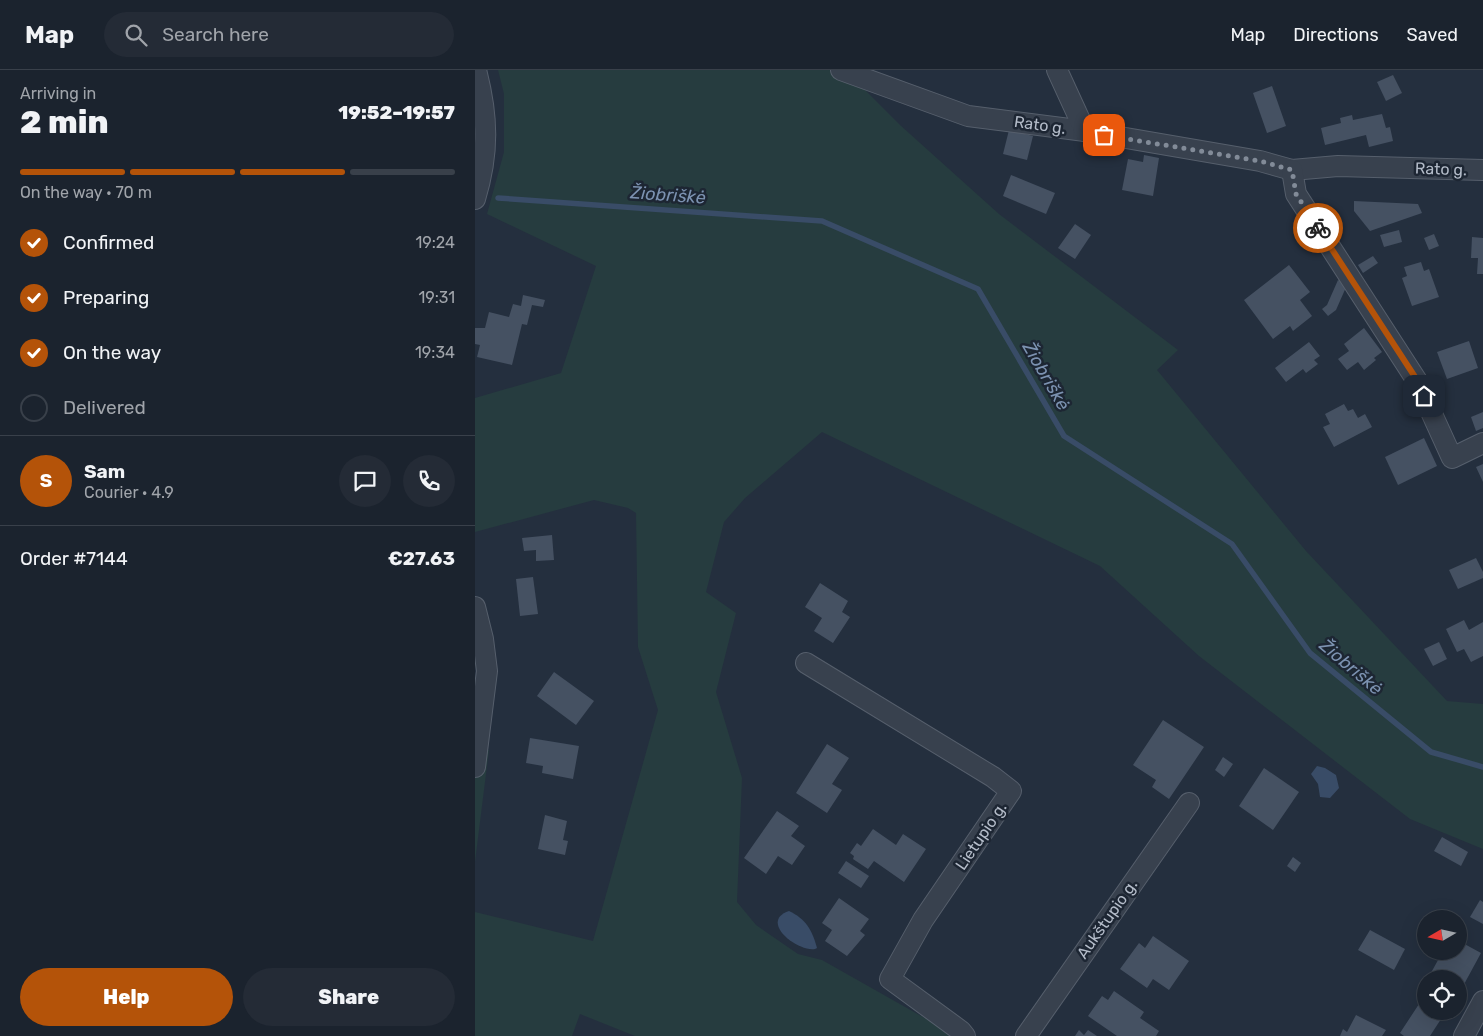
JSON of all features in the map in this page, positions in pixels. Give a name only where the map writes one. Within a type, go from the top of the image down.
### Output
[{"type":"street","points":[[475,199],[481,180],[487,138],[484,100],[476,70]]},
{"type":"street","name":"Rato g.","points":[[841,70],[968,116],[1085,131],[1260,161],[1292,170],[1338,166],[1483,170]]},
{"type":"street","points":[[1057,70],[1085,131]]},
{"type":"street","points":[[1292,170],[1296,194],[1417,380],[1452,458],[1483,443]]},
{"type":"street","points":[[475,607],[483,638],[487,671],[475,766]]},
{"type":"street","name":"Lietupio g.","points":[[806,663],[993,777],[1011,792],[923,920],[890,979],[961,1031],[965,1036]]},
{"type":"street","name":"Aukštupio g.","points":[[1025,1036],[1189,803]]},
{"type":"street","points":[[1464,1036],[1483,1001]]},
{"type":"green space","points":[[498,70],[845,70],[900,125],[999,214],[1178,350],[1157,370],[1306,551],[1447,701],[1483,704],[1483,849],[1410,819],[1199,656],[1100,566],[822,432],[745,498],[724,522],[706,592],[736,613],[716,692],[742,778],[737,902],[756,925],[798,954],[822,960],[937,1025],[950,1036],[635,1036],[580,1014],[572,1036],[475,1036],[475,912],[593,941],[658,710],[638,647],[636,513],[628,508],[594,500],[475,532],[475,398],[561,373],[596,266],[487,214],[504,152],[504,94]]},
{"type":"green space","points":[[475,749],[489,750],[475,862]]},
{"type":"water","points":[[1317,766],[1325,768],[1336,775],[1339,788],[1330,798],[1320,797],[1318,784],[1311,774]]},
{"type":"water","points":[[789,911],[804,921],[813,936],[817,948],[807,949],[799,946],[784,935],[779,928],[778,922],[781,916]]},
{"type":"building","points":[[1393,75],[1402,93],[1386,101],[1377,82]]},
{"type":"building","points":[[1272,86],[1286,126],[1267,133],[1253,93]]},
{"type":"building","points":[[1382,114],[1386,128],[1390,127],[1393,141],[1369,147],[1366,135],[1325,145],[1321,128],[1341,123],[1340,118],[1352,115],[1353,120]]},
{"type":"building","points":[[1009,130],[1033,136],[1027,160],[1003,154]]},
{"type":"building","points":[[1144,155],[1159,158],[1153,196],[1122,190],[1128,159],[1143,162]]},
{"type":"building","points":[[1011,175],[1055,193],[1046,214],[1003,196]]},
{"type":"building","points":[[1354,201],[1418,204],[1422,213],[1370,231],[1354,211]]},
{"type":"building","points":[[1075,224],[1091,235],[1075,259],[1058,248]]},
{"type":"building","points":[[1399,230],[1402,242],[1384,247],[1380,235]]},
{"type":"building","points":[[1434,234],[1439,246],[1429,250],[1424,238]]},
{"type":"building","points":[[1472,237],[1483,238],[1483,274],[1477,274],[1478,258],[1471,258]]},
{"type":"building","points":[[1373,256],[1378,263],[1363,273],[1358,265]]},
{"type":"building","points":[[1421,262],[1424,271],[1429,269],[1439,297],[1412,306],[1402,278],[1407,276],[1404,267]]},
{"type":"building","points":[[1289,265],[1310,292],[1300,300],[1312,316],[1293,331],[1290,326],[1273,339],[1244,300]]},
{"type":"building","points":[[1338,280],[1347,285],[1336,310],[1328,316],[1322,309],[1327,305]]},
{"type":"building","points":[[523,295],[545,300],[543,307],[532,305],[527,325],[522,324],[512,365],[477,357],[480,345],[475,344],[475,328],[485,328],[489,312],[509,317],[513,304],[521,306]]},
{"type":"building","points":[[1364,328],[1382,352],[1364,370],[1358,362],[1347,370],[1338,359],[1349,351],[1344,344]]},
{"type":"building","points":[[1469,341],[1478,368],[1447,379],[1437,352]]},
{"type":"building","points":[[1309,342],[1320,356],[1314,360],[1318,364],[1306,373],[1303,369],[1286,382],[1275,368]]},
{"type":"building","points":[[1344,404],[1348,411],[1353,409],[1358,418],[1365,414],[1372,427],[1334,447],[1323,427],[1330,424],[1325,414]]},
{"type":"building","points":[[1483,412],[1483,428],[1476,431],[1471,417]]},
{"type":"building","points":[[1424,438],[1437,466],[1398,485],[1385,457]]},
{"type":"building","points":[[1483,464],[1483,482],[1476,467]]},
{"type":"building","points":[[552,535],[554,560],[536,561],[536,550],[524,551],[522,538]]},
{"type":"building","points":[[1476,558],[1483,572],[1483,578],[1458,589],[1449,570]]},
{"type":"building","points":[[533,577],[538,614],[520,616],[516,579]]},
{"type":"building","points":[[820,583],[848,601],[842,612],[850,617],[833,643],[814,631],[822,618],[805,607]]},
{"type":"building","points":[[1464,620],[1469,630],[1483,622],[1483,656],[1471,662],[1464,649],[1457,652],[1446,629]]},
{"type":"building","points":[[1439,642],[1447,659],[1433,666],[1424,649]]},
{"type":"building","points":[[554,672],[594,701],[576,725],[537,696]]},
{"type":"building","points":[[1163,720],[1204,747],[1169,799],[1152,787],[1156,780],[1133,765]]},
{"type":"building","points":[[530,738],[579,746],[573,779],[542,773],[543,766],[526,763]]},
{"type":"building","points":[[827,744],[849,758],[832,784],[842,790],[827,813],[796,793]]},
{"type":"building","points":[[1223,757],[1233,764],[1224,777],[1215,770]]},
{"type":"building","points":[[1264,768],[1299,792],[1273,830],[1239,806]]},
{"type":"building","points":[[777,811],[799,826],[791,836],[805,846],[792,865],[778,856],[766,874],[744,858]]},
{"type":"building","points":[[545,815],[567,821],[563,840],[568,841],[565,855],[538,849]]},
{"type":"building","points":[[873,829],[896,845],[903,834],[926,849],[904,882],[874,861],[868,869],[853,859],[854,856],[850,853],[857,843],[861,846]]},
{"type":"building","points":[[1442,837],[1468,852],[1461,866],[1434,851]]},
{"type":"building","points":[[1293,857],[1301,863],[1295,872],[1287,866]]},
{"type":"building","points":[[846,861],[869,876],[861,888],[838,873]]},
{"type":"building","points":[[839,898],[869,919],[860,931],[865,935],[847,956],[825,941],[832,930],[822,923]]},
{"type":"building","points":[[1480,900],[1483,902],[1483,924],[1470,917]]},
{"type":"building","points":[[1370,930],[1405,949],[1394,970],[1358,950]]},
{"type":"building","points":[[1153,936],[1189,961],[1169,990],[1153,979],[1147,988],[1120,969],[1139,943],[1145,948]]},
{"type":"building","points":[[1467,945],[1481,953],[1467,979],[1467,970],[1433,970],[1438,960],[1467,960]]},
{"type":"building","points":[[1114,991],[1144,1012],[1140,1018],[1159,1031],[1156,1036],[1117,1036],[1088,1016],[1102,996],[1108,1000]]},
{"type":"building","points":[[1417,1007],[1417,1020],[1440,1020],[1430,1036],[1404,1036],[1400,1033]]},
{"type":"building","points":[[1356,1015],[1386,1030],[1382,1036],[1340,1036],[1343,1029],[1347,1032]]},
{"type":"building","points":[[1079,1030],[1084,1035],[1088,1030],[1097,1036],[1075,1036]]},
{"type":"waterway","name":"Žiobriškė","points":[[498,198],[822,221],[978,289],[1064,436],[1232,544],[1310,653],[1431,752],[1483,767]]},
{"type":"way so far","points":[[1104,135],[1260,161],[1292,170],[1296,194],[1318,228]]},
{"type":"route","points":[[1318,228],[1417,380],[1424,396]]}]
